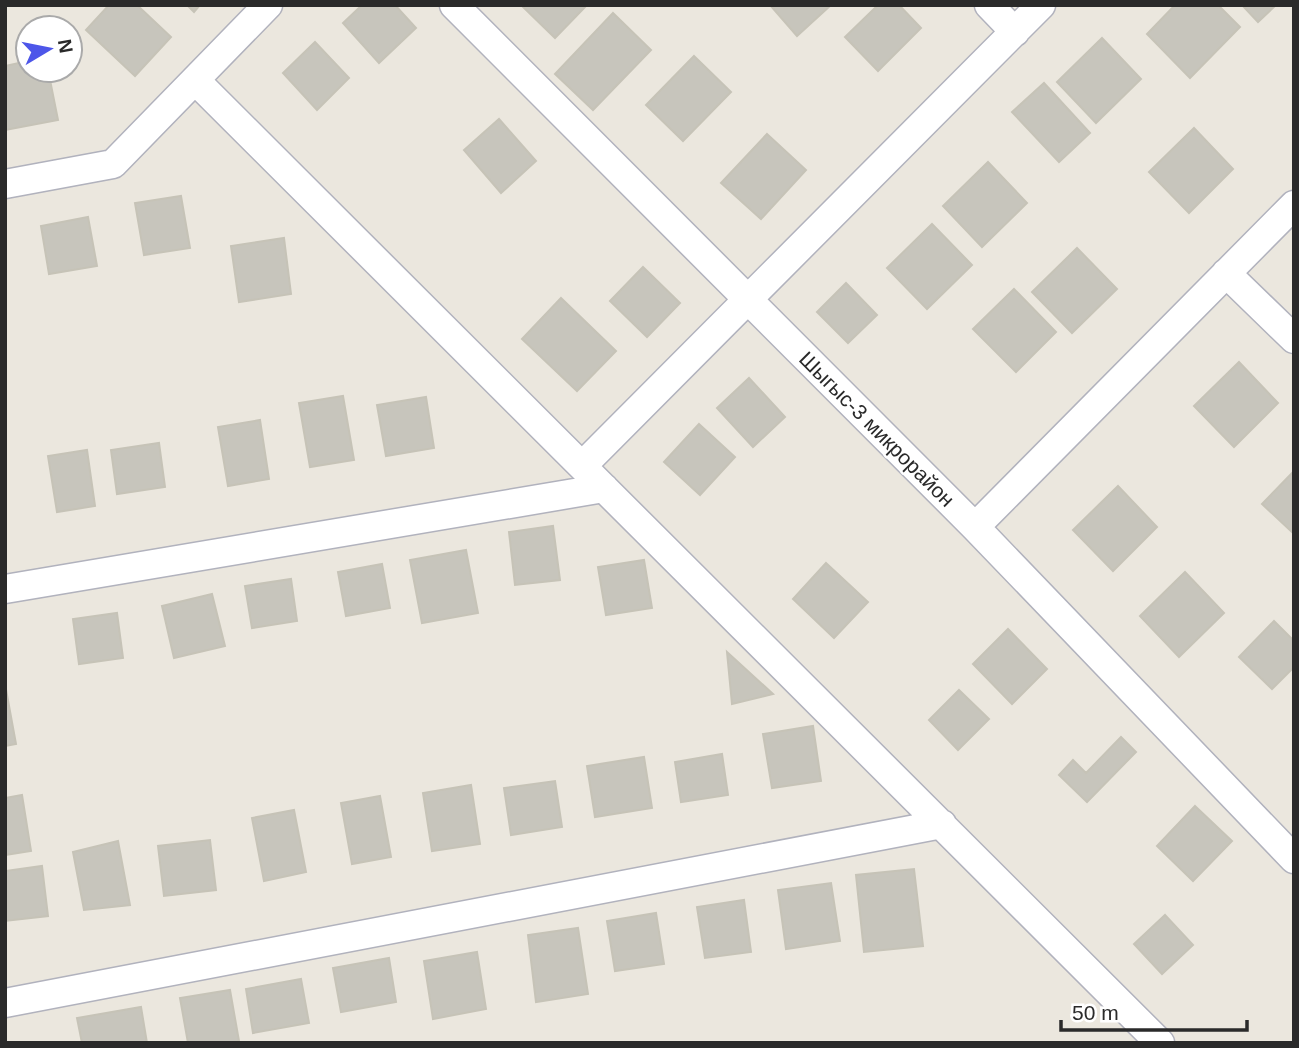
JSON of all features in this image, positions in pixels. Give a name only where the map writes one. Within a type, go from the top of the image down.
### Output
[{"type":"street","points":[[5,184],[113,164],[268,5]]},
{"type":"street","name":"Шыгыс-3 микрорайон","points":[[454,5],[975,527],[1294,859]]},
{"type":"street","points":[[989,5],[1015,32]]},
{"type":"street","points":[[582,466],[1041,5]]},
{"type":"street","points":[[195,80],[1160,1043]]},
{"type":"street","points":[[975,527],[1294,205]]},
{"type":"street","points":[[1226,273],[1294,339]]},
{"type":"street","points":[[5,589],[604,488]]},
{"type":"street","points":[[5,1003],[942,824]]},
{"type":"building","points":[[109,5],[137,5],[171,37],[135,76],[86,30]]},
{"type":"building","points":[[187,5],[200,5],[194,12]]},
{"type":"building","points":[[362,5],[395,5],[416,28],[379,63],[343,23]]},
{"type":"building","points":[[521,5],[587,5],[555,38]]},
{"type":"building","points":[[770,5],[831,5],[797,36]]},
{"type":"building","points":[[878,5],[899,5],[921,28],[878,71],[845,37]]},
{"type":"building","points":[[1175,5],[1218,5],[1240,27],[1190,78],[1147,34]]},
{"type":"building","points":[[1242,5],[1276,5],[1258,22]]},
{"type":"building","points":[[613,13],[651,50],[593,110],[555,74]]},
{"type":"building","points":[[1102,38],[1141,79],[1096,123],[1057,82]]},
{"type":"building","points":[[315,42],[349,78],[317,110],[283,73]]},
{"type":"building","points":[[694,56],[731,92],[683,141],[646,105]]},
{"type":"building","points":[[14,64],[14,84],[51,84],[58,120],[5,130],[5,66]]},
{"type":"building","points":[[1044,83],[1090,133],[1059,162],[1012,112]]},
{"type":"building","points":[[499,119],[536,161],[501,193],[464,150]]},
{"type":"building","points":[[1194,128],[1233,169],[1189,213],[1149,172]]},
{"type":"building","points":[[767,134],[806,170],[761,219],[721,183]]},
{"type":"building","points":[[988,162],[1027,203],[982,247],[943,206]]},
{"type":"building","points":[[181,196],[190,248],[144,255],[135,203]]},
{"type":"building","points":[[88,217],[97,266],[49,274],[41,226]]},
{"type":"building","points":[[932,224],[972,265],[927,309],[887,268]]},
{"type":"building","points":[[284,238],[291,294],[239,302],[231,246]]},
{"type":"building","points":[[1077,248],[1117,289],[1072,333],[1032,292]]},
{"type":"building","points":[[643,267],[680,303],[647,337],[610,301]]},
{"type":"building","points":[[846,283],[877,315],[848,343],[817,312]]},
{"type":"building","points":[[1014,289],[1056,332],[1016,372],[973,329]]},
{"type":"building","points":[[561,298],[616,351],[577,391],[522,339]]},
{"type":"building","points":[[1239,362],[1278,403],[1234,447],[1194,406]]},
{"type":"building","points":[[749,378],[785,417],[753,447],[717,408]]},
{"type":"building","points":[[343,396],[354,460],[310,467],[299,403]]},
{"type":"building","points":[[426,397],[434,448],[386,456],[377,405]]},
{"type":"building","points":[[260,420],[269,479],[228,486],[218,427]]},
{"type":"building","points":[[699,424],[735,457],[700,495],[664,462]]},
{"type":"building","points":[[159,443],[165,487],[117,494],[111,450]]},
{"type":"building","points":[[87,450],[95,506],[57,512],[48,456]]},
{"type":"building","points":[[1294,471],[1294,534],[1262,504]]},
{"type":"building","points":[[1118,486],[1157,527],[1113,571],[1073,530]]},
{"type":"building","points":[[553,526],[560,580],[515,585],[509,532]]},
{"type":"building","points":[[466,550],[478,613],[422,623],[410,560]]},
{"type":"building","points":[[644,560],[652,608],[606,615],[598,567]]},
{"type":"building","points":[[826,563],[868,602],[834,638],[793,599]]},
{"type":"building","points":[[382,564],[390,608],[346,616],[338,572]]},
{"type":"building","points":[[1185,572],[1224,613],[1179,657],[1140,616]]},
{"type":"building","points":[[291,579],[297,621],[252,628],[245,586]]},
{"type":"building","points":[[212,594],[225,646],[174,658],[162,606]]},
{"type":"building","points":[[117,613],[123,658],[79,664],[73,619]]},
{"type":"building","points":[[1274,621],[1294,641],[1294,667],[1272,689],[1239,657]]},
{"type":"building","points":[[1008,629],[1047,669],[1012,704],[973,664]]},
{"type":"building","points":[[727,652],[773,694],[732,704]]},
{"type":"building","points":[[5,684],[16,744],[5,746]]},
{"type":"building","points":[[959,690],[989,719],[958,750],[929,720]]},
{"type":"building","points":[[813,726],[821,781],[772,788],[763,734]]},
{"type":"building","points":[[1121,737],[1136,752],[1087,802],[1059,775],[1073,760],[1086,773]]},
{"type":"building","points":[[722,754],[728,795],[681,802],[675,762]]},
{"type":"building","points":[[644,757],[652,808],[595,817],[587,766]]},
{"type":"building","points":[[555,781],[562,827],[511,835],[504,788]]},
{"type":"building","points":[[471,785],[480,844],[432,851],[423,793]]},
{"type":"building","points":[[22,795],[31,851],[5,855],[5,798]]},
{"type":"building","points":[[380,796],[391,857],[352,864],[341,803]]},
{"type":"building","points":[[1195,806],[1232,841],[1193,881],[1157,846]]},
{"type":"building","points":[[294,810],[306,872],[264,881],[252,818]]},
{"type":"building","points":[[210,840],[216,890],[164,896],[158,846]]},
{"type":"building","points":[[118,841],[130,905],[84,910],[73,852]]},
{"type":"building","points":[[42,866],[48,916],[5,921],[5,871]]},
{"type":"building","points":[[914,869],[923,946],[864,952],[856,875]]},
{"type":"building","points":[[831,883],[840,941],[786,949],[778,890]]},
{"type":"building","points":[[744,900],[751,952],[705,958],[697,907]]},
{"type":"building","points":[[656,913],[664,964],[615,971],[607,921]]},
{"type":"building","points":[[1165,915],[1193,945],[1162,974],[1134,944]]},
{"type":"building","points":[[578,928],[588,994],[536,1002],[528,935]]},
{"type":"building","points":[[477,952],[486,1009],[433,1019],[424,961]]},
{"type":"building","points":[[389,958],[396,1002],[341,1012],[333,968]]},
{"type":"building","points":[[301,979],[309,1023],[253,1033],[246,989]]},
{"type":"building","points":[[230,990],[239,1041],[188,1043],[180,998]]},
{"type":"building","points":[[141,1007],[147,1043],[82,1043],[77,1018]]}]
